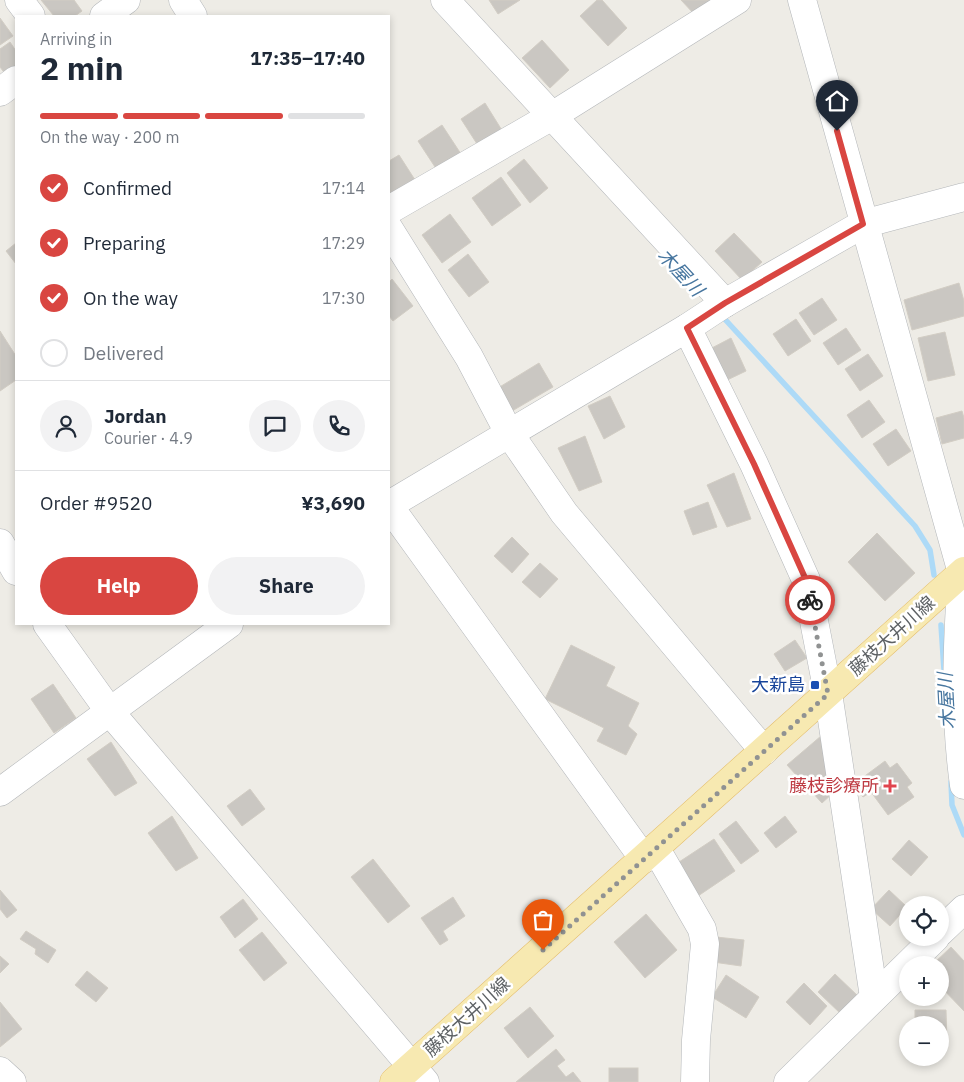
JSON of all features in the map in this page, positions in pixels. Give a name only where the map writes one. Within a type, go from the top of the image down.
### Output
[{"type":"main road","name":"藤枝大井川線","points":[[411,1077],[650,854],[963,572]]},
{"type":"street","points":[[19,0],[30,15]]},
{"type":"street","points":[[105,15],[126,0]]},
{"type":"street","points":[[183,0],[192,15]]},
{"type":"street","points":[[445,0],[710,313],[754,464],[806,580],[828,694],[874,997]]},
{"type":"street","points":[[802,0],[863,224],[963,572],[957,633],[956,686],[958,744],[964,784]]},
{"type":"street","points":[[390,209],[545,120],[733,1]]},
{"type":"street","points":[[0,92],[15,81]]},
{"type":"street","points":[[390,504],[863,224],[964,197]]},
{"type":"street","points":[[390,231],[469,358],[510,433],[564,512],[764,751]]},
{"type":"street","points":[[390,506],[650,854],[702,929],[705,944],[696,1040],[695,1082]]},
{"type":"street","points":[[0,543],[15,569]]},
{"type":"street","points":[[48,625],[110,712],[411,1077]]},
{"type":"street","points":[[0,792],[228,625]]},
{"type":"street","points":[[949,923],[964,909]]},
{"type":"street","points":[[788,1082],[927,946]]},
{"type":"street","points":[[0,1070],[12,1082]]},
{"type":"building","points":[[41,0],[74,0],[82,11],[76,15],[53,15]]},
{"type":"building","points":[[489,0],[520,0],[498,14]]},
{"type":"building","points":[[597,0],[602,0],[627,28],[608,46],[580,16]]},
{"type":"building","points":[[681,0],[712,0],[695,15]]},
{"type":"building","points":[[0,18],[13,36],[0,45]]},
{"type":"building","points":[[542,40],[569,70],[550,88],[522,58]]},
{"type":"building","points":[[10,42],[15,50],[15,69],[6,75],[0,67],[0,49]]},
{"type":"building","points":[[485,103],[503,132],[479,147],[461,119]]},
{"type":"building","points":[[442,125],[461,154],[437,170],[418,141]]},
{"type":"building","points":[[399,155],[417,183],[393,199],[390,194],[390,160]]},
{"type":"building","points":[[524,159],[548,188],[530,203],[507,173]]},
{"type":"building","points":[[501,177],[521,205],[492,226],[472,198]]},
{"type":"building","points":[[450,214],[471,242],[442,263],[422,235]]},
{"type":"building","points":[[734,233],[762,262],[742,280],[715,251]]},
{"type":"building","points":[[15,244],[15,263],[6,251]]},
{"type":"building","points":[[468,254],[489,282],[469,297],[448,270]]},
{"type":"building","points":[[392,279],[413,306],[393,321],[390,317],[390,281]]},
{"type":"building","points":[[959,283],[964,301],[964,316],[912,330],[904,300]]},
{"type":"building","points":[[822,298],[837,320],[814,335],[799,313]]},
{"type":"building","points":[[796,319],[811,341],[788,356],[773,334]]},
{"type":"building","points":[[846,328],[861,350],[838,365],[823,343]]},
{"type":"building","points":[[0,331],[15,354],[15,381],[0,391]]},
{"type":"building","points":[[945,332],[955,375],[928,381],[918,338]]},
{"type":"building","points":[[731,338],[746,371],[723,382],[708,350]]},
{"type":"building","points":[[868,354],[883,376],[860,391],[845,369]]},
{"type":"building","points":[[539,363],[553,387],[512,411],[498,388]]},
{"type":"building","points":[[610,396],[625,427],[604,439],[588,406]]},
{"type":"building","points":[[869,400],[885,422],[862,438],[847,415]]},
{"type":"building","points":[[962,411],[964,438],[942,444],[936,418]]},
{"type":"building","points":[[896,429],[911,451],[888,466],[873,444]]},
{"type":"building","points":[[585,436],[602,482],[579,491],[558,448]]},
{"type":"building","points":[[734,473],[751,519],[727,527],[707,485]]},
{"type":"building","points":[[708,502],[717,527],[693,535],[684,511]]},
{"type":"building","points":[[877,533],[915,573],[885,601],[848,562]]},
{"type":"building","points":[[512,537],[529,554],[512,573],[494,556]]},
{"type":"building","points":[[540,563],[558,579],[540,598],[522,582]]},
{"type":"building","points":[[795,640],[807,658],[785,671],[774,654]]},
{"type":"building","points":[[571,645],[615,667],[606,686],[639,703],[628,726],[637,734],[626,755],[597,741],[604,728],[545,699]]},
{"type":"building","points":[[53,684],[76,718],[54,733],[31,699]]},
{"type":"building","points":[[821,736],[833,793],[822,803],[787,765]]},
{"type":"building","points":[[111,742],[137,783],[115,796],[87,759]]},
{"type":"building","points":[[885,761],[890,768],[897,763],[912,783],[907,787],[914,797],[888,815],[871,792],[863,797],[854,784]]},
{"type":"building","points":[[250,789],[265,809],[242,826],[227,806]]},
{"type":"building","points":[[172,816],[198,858],[176,871],[148,833]]},
{"type":"building","points":[[785,816],[797,832],[776,848],[764,833]]},
{"type":"building","points":[[736,821],[759,851],[741,864],[719,834]]},
{"type":"building","points":[[714,839],[735,871],[698,896],[676,864]]},
{"type":"building","points":[[909,840],[928,857],[911,876],[892,859]]},
{"type":"building","points":[[373,859],[410,906],[388,923],[351,877]]},
{"type":"building","points":[[0,890],[17,910],[7,918],[0,909]]},
{"type":"building","points":[[889,890],[899,899],[899,916],[890,926],[871,909]]},
{"type":"building","points":[[453,897],[465,916],[443,931],[448,940],[440,945],[421,918]]},
{"type":"building","points":[[243,899],[258,919],[235,938],[220,917]]},
{"type":"building","points":[[646,914],[677,950],[645,978],[614,942]]},
{"type":"building","points":[[26,931],[56,950],[48,963],[35,954],[36,949],[20,939]]},
{"type":"building","points":[[262,932],[287,963],[264,981],[239,950]]},
{"type":"building","points":[[716,937],[744,940],[741,966],[713,962]]},
{"type":"building","points":[[951,947],[964,961],[964,1011],[949,995],[949,956],[942,956]]},
{"type":"building","points":[[0,956],[9,964],[0,973]]},
{"type":"building","points":[[87,971],[108,988],[96,1002],[75,985]]},
{"type":"building","points":[[835,974],[859,997],[842,1015],[818,992]]},
{"type":"building","points":[[726,975],[759,997],[746,1018],[712,997]]},
{"type":"building","points":[[804,983],[827,1006],[810,1025],[786,1002]]},
{"type":"building","points":[[0,1002],[22,1029],[0,1047]]},
{"type":"building","points":[[530,1007],[554,1036],[528,1058],[504,1028]]},
{"type":"building","points":[[915,1010],[946,1010],[946,1016],[915,1016]]},
{"type":"building","points":[[556,1049],[565,1060],[557,1066],[566,1077],[573,1072],[581,1082],[516,1082]]},
{"type":"building","points":[[609,1068],[638,1068],[638,1082],[609,1082]]},
{"type":"waterway","name":"木屋川","points":[[721,315],[915,526],[930,550],[934,575]]},
{"type":"waterway","name":"木屋川","points":[[941,625],[944,670]]},
{"type":"waterway","name":"木屋川","points":[[951,782],[952,805],[964,835]]},
{"type":"way so far","points":[[543,950],[828,694],[810,600]]},
{"type":"place","name":"大新島","points":[[815,685]]},
{"type":"place","name":"藤枝診療所","points":[[890,786]]},
{"type":"route","points":[[810,600],[806,580],[754,464],[687,328],[725,303],[863,224],[837,131]]}]
